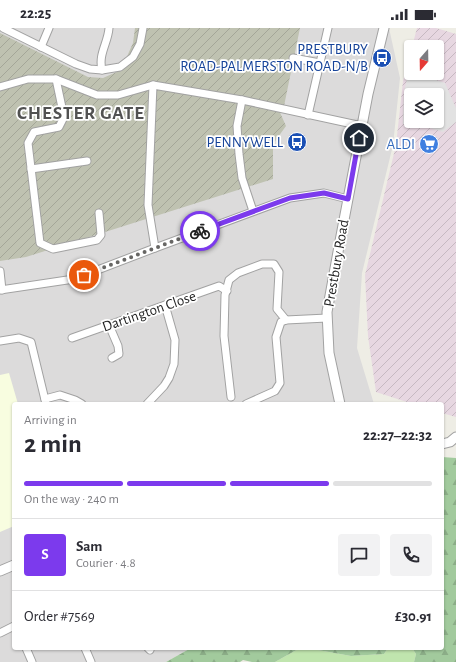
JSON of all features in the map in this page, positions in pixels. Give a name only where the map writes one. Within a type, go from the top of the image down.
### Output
[{"type":"street","points":[[3,28],[76,64],[90,69],[102,70],[120,67],[133,57],[140,44],[143,28]]},
{"type":"street","points":[[41,47],[49,28]]},
{"type":"street","points":[[102,70],[100,62],[109,28]]},
{"type":"street","points":[[308,115],[328,28]]},
{"type":"street","name":"Prestbury Road","points":[[340,402],[329,353],[327,312],[368,94],[384,28]]},
{"type":"street","points":[[293,58],[320,63]]},
{"type":"street","points":[[0,87],[28,79],[56,79],[97,95],[118,95],[153,85],[242,100],[362,126]]},
{"type":"street","points":[[56,79],[64,117],[59,127],[34,132],[28,143],[40,243],[52,249],[97,240],[102,235],[99,213]]},
{"type":"street","points":[[153,85],[148,205],[155,248]]},
{"type":"street","points":[[242,100],[237,126],[239,154],[242,178],[253,211]]},
{"type":"street","points":[[31,169],[87,161]]},
{"type":"street","points":[[0,271],[1,290],[74,279],[290,198],[324,193],[348,199]]},
{"type":"street","points":[[231,397],[224,336],[225,295],[230,280],[238,273],[262,264],[274,264],[279,272],[277,309],[286,320]]},
{"type":"street","name":"Dartington Close","points":[[72,338],[219,286],[227,291]]},
{"type":"street","points":[[149,402],[164,386],[169,378],[174,364],[175,340],[165,305]]},
{"type":"street","points":[[250,402],[274,391],[280,383],[276,337],[281,322],[286,320],[327,318]]},
{"type":"street","points":[[109,325],[118,346],[119,354],[112,358]]},
{"type":"street","points":[[0,341],[19,338],[31,342],[46,401],[60,395],[79,402]]},
{"type":"street","points":[[444,444],[450,442],[456,436]]},
{"type":"street","points":[[0,571],[12,566]]},
{"type":"street","points":[[0,633],[12,627]]},
{"type":"street","points":[[27,650],[32,662]]},
{"type":"street","points":[[86,650],[91,662]]},
{"type":"shaded area","name":"PENNYWELL","points":[[0,28],[389,28],[400,78],[393,145],[362,273],[357,348],[373,402],[12,402],[12,650],[187,650],[166,662],[0,662]]},
{"type":"shaded area","name":"CHESTER GATE","points":[[135,28],[300,28],[284,106],[278,108],[286,126],[273,144],[273,179],[26,257],[0,261],[0,33],[88,77],[103,78],[121,70],[133,43]]},
{"type":"shaded area","points":[[417,28],[436,28],[456,34],[456,417],[444,414],[444,402],[407,402],[376,392],[368,336],[365,275],[396,145],[404,77],[404,80],[444,80],[444,40],[414,40]]},
{"type":"shaded area","points":[[407,80],[436,80],[445,83],[456,108],[456,122],[443,132],[430,128],[444,128],[444,88],[405,88]]},
{"type":"shaded area","points":[[404,92],[404,124],[403,124]]},
{"type":"shaded area","points":[[9,373],[17,402],[12,402],[12,527],[0,532],[0,375]]},
{"type":"green space","points":[[444,457],[456,458],[456,662],[414,662],[416,654],[413,650],[444,650]]},
{"type":"green space","points":[[187,650],[296,650],[275,662],[252,662],[243,660],[240,662],[166,662]]},
{"type":"green space","points":[[296,650],[318,650],[351,656],[384,654],[387,650],[413,650],[416,654],[414,662],[275,662]]},
{"type":"green space","points":[[318,650],[387,650],[384,654],[351,656]]},
{"type":"way so far","points":[[84,275],[200,231]]},
{"type":"place","name":"PRESTBURY ROAD-PALMERSTON ROAD-N/B","points":[[382,58]]},
{"type":"place","name":"PENNYWELL","points":[[297,142]]},
{"type":"place","name":"ALDI","points":[[429,144]]},
{"type":"district","name":"CHESTER GATE","points":[[81,112]]},
{"type":"route","points":[[200,231],[290,198],[324,193],[348,199],[359,138]]}]
